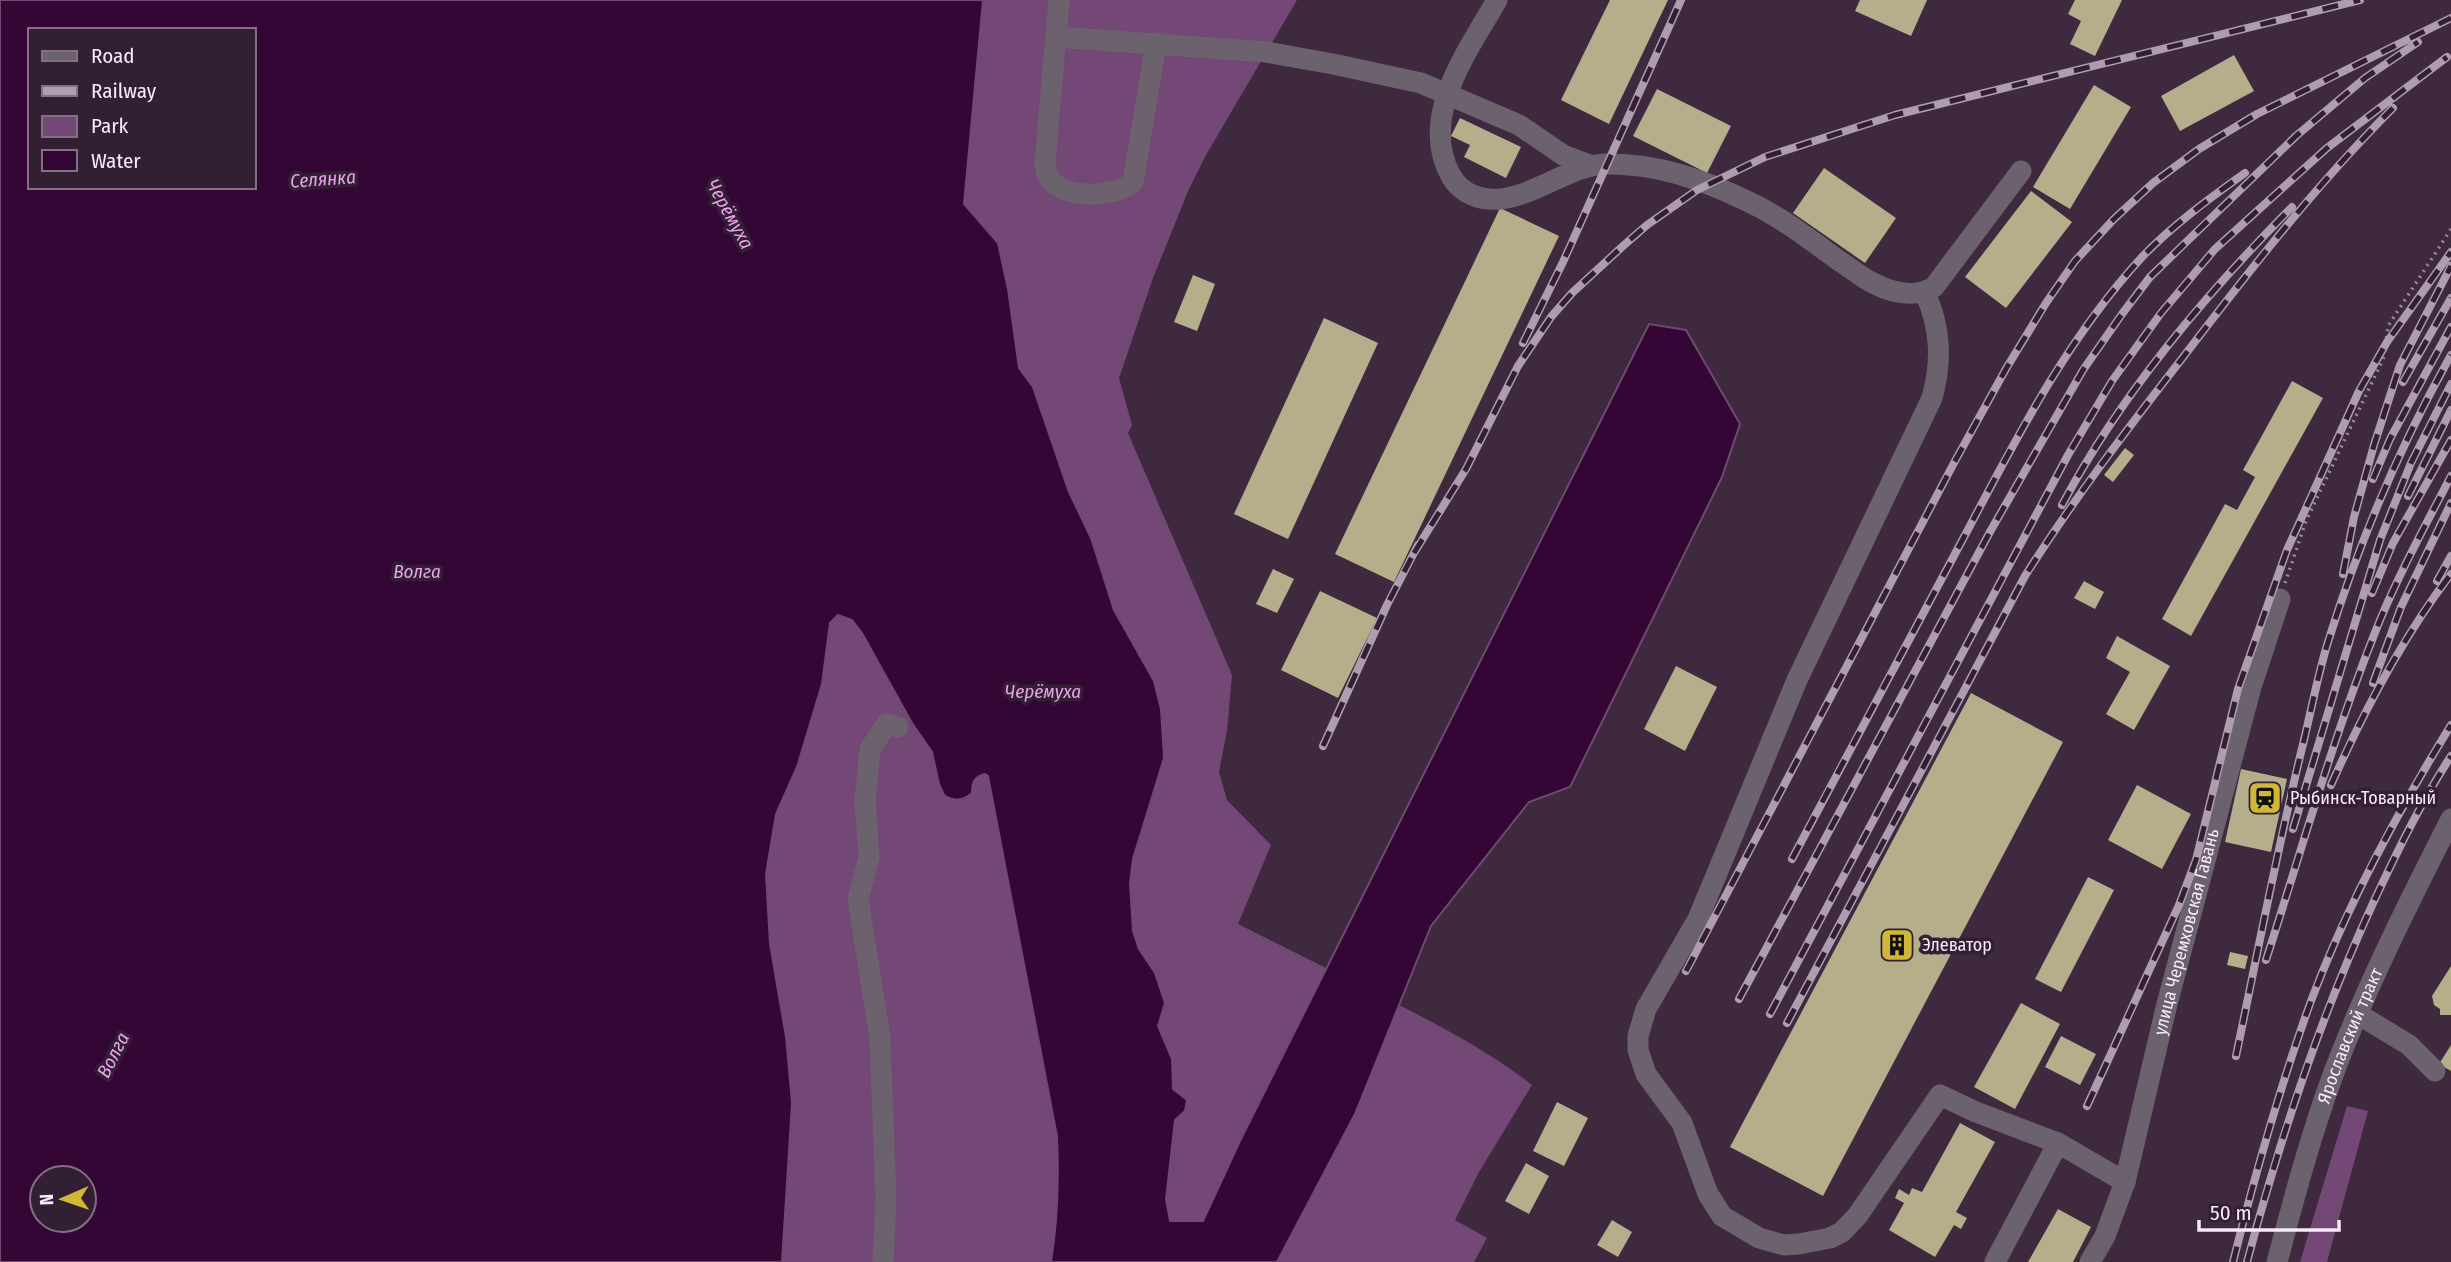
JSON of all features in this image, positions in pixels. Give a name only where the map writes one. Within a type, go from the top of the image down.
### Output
[{"type":"street","points":[[1059,0],[1045,162],[1049,178],[1063,188],[1087,194],[1115,191],[1133,182],[1156,43]]},
{"type":"street","points":[[1497,0],[1465,57],[1440,122],[1441,150],[1456,184],[1468,194],[1497,199],[1532,192],[1590,165]]},
{"type":"street","points":[[1056,37],[1232,48],[1298,57],[1421,83],[1519,125],[1563,155],[1590,165],[1645,165],[1709,184],[1764,209],[1873,283],[1902,293],[1925,293],[1934,288],[2021,172]]},
{"type":"street","points":[[1925,293],[1932,310],[1939,346],[1939,365],[1932,398],[1797,680],[1698,919],[1646,1009],[1638,1036],[1638,1050],[1646,1074],[1682,1123],[1714,1206],[1730,1223],[1772,1242],[1798,1244],[1830,1238],[1842,1232],[1858,1215],[1940,1095],[1976,1112],[2058,1143],[2125,1182]]},
{"type":"street","name":"улица Черемховская Гавань","points":[[2090,1262],[2105,1236],[2125,1182],[2166,1008],[2251,687],[2280,599]]},
{"type":"street","points":[[883,1262],[886,1200],[880,1038],[858,899],[869,856],[865,800],[870,749],[887,724],[898,727]]},
{"type":"street","name":"Ярославский тракт","points":[[2277,1262],[2334,1073],[2388,947],[2451,819]]},
{"type":"street","points":[[2358,1014],[2409,1045],[2435,1071]]},
{"type":"street","points":[[1995,1262],[2058,1143]]},
{"type":"path","points":[[2280,599],[2306,520],[2384,357],[2388,326],[2451,229]]},
{"type":"green space","points":[[983,0],[1297,0],[1206,155],[1189,189],[1153,278],[1119,378],[1132,425],[1128,433],[1232,675],[1227,731],[1219,772],[1227,800],[1271,845],[1238,924],[1326,968],[1203,1221],[1170,1221],[1167,1209],[1166,1184],[1175,1120],[1185,1111],[1173,1090],[1172,1059],[1158,1026],[1165,1003],[1155,973],[1139,948],[1133,931],[1130,882],[1133,859],[1164,758],[1161,709],[1154,681],[1114,610],[1091,538],[1069,492],[1033,387],[1019,368],[1008,289],[964,204]]},
{"type":"green space","points":[[838,615],[853,620],[862,633],[912,723],[932,752],[944,795],[965,799],[978,776],[988,776],[1057,1136],[1057,1199],[1051,1262],[782,1262],[786,1187],[786,1037],[770,944],[766,874],[776,814],[797,767],[822,684],[830,623]]},
{"type":"green space","points":[[1399,1005],[1468,1042],[1532,1085],[1479,1172],[1455,1220],[1487,1238],[1474,1262],[1277,1262],[1355,1114]]},
{"type":"green space","points":[[2347,1106],[2368,1111],[2327,1262],[2300,1262]]},
{"type":"water","name":"Волга","points":[[0,0],[983,0],[964,204],[998,243],[1008,289],[1019,368],[1033,387],[1069,492],[1091,538],[1114,610],[1154,681],[1161,709],[1164,758],[1133,859],[1130,883],[1133,931],[1139,949],[1155,973],[1165,1003],[1158,1026],[1172,1059],[1173,1089],[1187,1100],[1185,1111],[1175,1120],[1166,1199],[1170,1221],[1203,1221],[1240,1141],[1649,324],[1686,330],[1740,424],[1722,477],[1570,787],[1529,802],[1431,926],[1355,1114],[1277,1262],[1051,1262],[1057,1199],[1057,1136],[988,776],[985,774],[976,778],[972,793],[965,798],[955,800],[944,795],[932,752],[912,723],[862,633],[852,620],[838,615],[830,623],[822,684],[797,767],[776,814],[766,874],[770,944],[786,1037],[792,1103],[782,1262],[0,1262]]},
{"type":"building","points":[[1610,0],[1668,0],[1609,124],[1561,100]]},
{"type":"building","points":[[1860,0],[1927,0],[1911,36],[1855,11]]},
{"type":"building","points":[[2075,0],[2122,0],[2095,56],[2070,44],[2081,21],[2068,14]]},
{"type":"building","points":[[2234,55],[2254,91],[2180,131],[2161,96]]},
{"type":"building","points":[[2094,85],[2131,107],[2070,209],[2033,187]]},
{"type":"building","points":[[1657,89],[1731,126],[1707,173],[1633,136]]},
{"type":"building","points":[[1460,118],[1521,147],[1506,178],[1464,157],[1470,145],[1451,136]]},
{"type":"building","points":[[1824,168],[1896,218],[1865,263],[1793,213]]},
{"type":"building","points":[[2031,191],[2072,222],[2006,308],[1965,277]]},
{"type":"building","points":[[1500,208],[1559,236],[1394,582],[1335,554]]},
{"type":"building","points":[[1193,275],[1215,284],[1197,331],[1174,322]]},
{"type":"building","points":[[1324,318],[1378,343],[1288,539],[1234,514]]},
{"type":"building","points":[[2292,381],[2323,398],[2191,636],[2162,619],[2225,504],[2237,510],[2255,477],[2243,470]]},
{"type":"building","points":[[2125,448],[2134,455],[2113,482],[2104,475]]},
{"type":"building","points":[[1273,569],[1294,579],[1277,613],[1256,604]]},
{"type":"building","points":[[2084,581],[2104,592],[2095,609],[2074,598]]},
{"type":"building","points":[[1320,591],[1377,618],[1338,698],[1281,670]]},
{"type":"building","points":[[2117,636],[2170,666],[2134,730],[2106,714],[2130,672],[2106,658]]},
{"type":"building","points":[[1676,666],[1717,687],[1685,751],[1644,729]]},
{"type":"building","name":"Элеватор","points":[[1971,693],[2063,742],[1823,1196],[1730,1147]]},
{"type":"building","points":[[2241,769],[2287,779],[2271,852],[2225,842]]},
{"type":"building","points":[[2137,785],[2191,814],[2162,869],[2108,840]]},
{"type":"building","points":[[2088,877],[2114,890],[2061,992],[2035,979]]},
{"type":"building","points":[[2230,952],[2248,956],[2245,969],[2227,965]]},
{"type":"building","points":[[2451,966],[2451,1015],[2440,1015],[2440,1009],[2434,1005],[2432,996]]},
{"type":"building","points":[[2021,1003],[2060,1024],[2015,1109],[1974,1087]]},
{"type":"building","points":[[2061,1036],[2096,1054],[2080,1085],[2045,1067]]},
{"type":"building","points":[[2451,1045],[2451,1071],[2439,1064]]},
{"type":"building","points":[[1557,1102],[1588,1118],[1564,1166],[1533,1151]]},
{"type":"building","points":[[1960,1123],[1995,1142],[1956,1212],[1967,1218],[1961,1229],[1954,1225],[1935,1257],[1889,1230],[1904,1203],[1895,1198],[1899,1189],[1909,1195],[1912,1188],[1922,1192]]},
{"type":"building","points":[[1526,1163],[1549,1176],[1529,1214],[1505,1201]]},
{"type":"building","points":[[2058,1209],[2091,1227],[2073,1262],[2028,1262]]},
{"type":"building","points":[[1612,1220],[1632,1232],[1618,1257],[1597,1245]]},
{"type":"railway","points":[[1523,343],[1563,262],[1681,0]]},
{"type":"railway","points":[[1414,553],[1466,469],[1518,366],[1551,317],[1572,293],[1647,225],[1697,190],[1765,157],[1895,115],[2360,0]]},
{"type":"railway","points":[[1686,971],[1955,461],[2007,367],[2075,261],[2114,219],[2153,183],[2199,149],[2257,114],[2451,18]]},
{"type":"railway","points":[[1739,999],[1991,530],[2083,370],[2122,314],[2150,277],[2296,136],[2365,78],[2418,42]]},
{"type":"railway","points":[[1770,1014],[2068,455],[2112,381],[2161,313],[2215,249],[2327,148],[2447,57]]},
{"type":"railway","points":[[1787,1023],[2025,576],[2043,548],[2122,437],[2258,260],[2337,167],[2393,108]]},
{"type":"railway","points":[[1792,859],[2003,463],[2067,355],[2090,321],[2143,256],[2179,223],[2245,173]]},
{"type":"railway","points":[[2062,505],[2085,464],[2137,385],[2196,311],[2292,207]]},
{"type":"railway","points":[[2087,1106],[2179,905],[2196,860],[2238,689],[2287,550],[2359,391],[2387,342],[2451,252]]},
{"type":"railway","points":[[2343,574],[2354,517],[2400,365],[2451,266]]},
{"type":"railway","points":[[2403,382],[2451,298]]},
{"type":"railway","points":[[2373,479],[2390,439],[2451,327]]},
{"type":"railway","points":[[2236,1056],[2286,819],[2328,642],[2382,495],[2451,355]]},
{"type":"railway","points":[[2293,829],[2380,540],[2411,463],[2451,384]]},
{"type":"railway","points":[[2408,496],[2451,410]]},
{"type":"railway","points":[[2372,593],[2393,543],[2451,440]]},
{"type":"railway","points":[[2266,960],[2331,756],[2374,635],[2400,575],[2451,476]]},
{"type":"railway","points":[[2373,683],[2401,607],[2451,503]]},
{"type":"railway","points":[[1323,746],[1387,605],[1418,545]]},
{"type":"railway","points":[[2437,581],[2451,556]]},
{"type":"railway","points":[[2331,785],[2385,676],[2416,624],[2451,574]]},
{"type":"railway","points":[[2233,1262],[2278,1098],[2325,965],[2374,860],[2451,725]]},
{"type":"railway","points":[[2247,1262],[2287,1124],[2336,989],[2401,846],[2451,756]]},
{"type":"place","name":"Рыбинск-Товарный","points":[[2265,798]]},
{"type":"place","name":"Элеватор","points":[[1897,945]]},
{"type":"water label","name":"Селянка","points":[[323,179]]},
{"type":"water label","name":"Черёмуха","points":[[730,214]]},
{"type":"water label","name":"Черёмуха","points":[[1043,691]]}]
